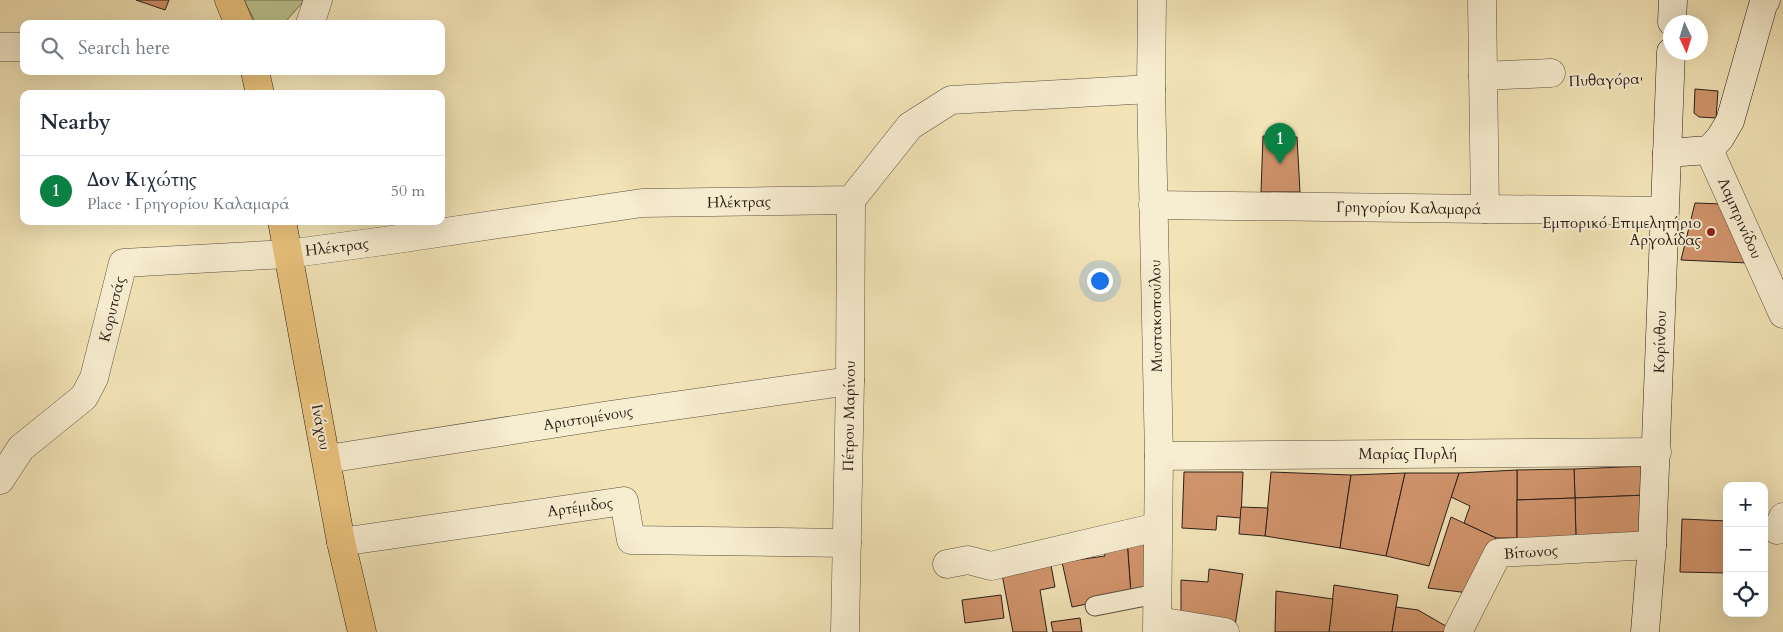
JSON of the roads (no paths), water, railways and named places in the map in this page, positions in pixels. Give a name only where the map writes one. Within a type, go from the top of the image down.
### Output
[{"type":"main road","points":[[229,0],[237,20]]},
{"type":"main road","points":[[256,75],[259,90]]},
{"type":"main road","name":"Ινάχου","points":[[283,225],[341,542],[362,632]]},
{"type":"street","points":[[311,20],[318,0]]},
{"type":"street","name":"Μυστακοπούλου","points":[[1152,0],[1151,89],[1159,456],[1157,616]]},
{"type":"street","points":[[1482,0],[1484,209]]},
{"type":"street","points":[[1672,15],[1673,0]]},
{"type":"street","points":[[1667,153],[1708,150],[1720,138],[1730,121],[1766,0]]},
{"type":"street","points":[[0,47],[20,47]]},
{"type":"street","name":"Κορίνθου","points":[[1645,632],[1652,545],[1671,65]]},
{"type":"street","name":"Πυθαγόρα","points":[[1483,76],[1551,73]]},
{"type":"street","points":[[851,200],[910,126],[951,100],[1151,89]]},
{"type":"street","name":"Λαμπρινίδου","points":[[1708,150],[1783,314]]},
{"type":"street","name":"Ηλέκτρας","points":[[287,254],[642,203],[851,200]]},
{"type":"street","name":"Πέτρου Μαρίνου","points":[[845,632],[851,200]]},
{"type":"street","name":"Γρηγορίου Καλαμαρά","points":[[1153,205],[1664,210]]},
{"type":"street","name":"Κορυτσάς","points":[[0,480],[21,448],[84,397],[94,378],[123,263],[287,254]]},
{"type":"street","name":"Αριστομένους","points":[[327,459],[850,380]]},
{"type":"street","name":"Μαρίας Πυρλή","points":[[1159,456],[1656,452]]},
{"type":"street","name":"Αρτέμιδος","points":[[341,542],[624,501],[631,540],[847,543]]},
{"type":"street","points":[[947,564],[968,560],[991,566],[1157,527]]},
{"type":"street","name":"Βίτωνος","points":[[1458,632],[1498,553],[1652,545]]},
{"type":"street","points":[[1157,616],[1225,632]]},
{"type":"lane","points":[[1095,606],[1157,616]]},
{"type":"place","name":"Δον Κιχώτης","points":[[1280,164]]},
{"type":"place","name":"Εμπορικό Επιμελητήριο Αργολίδας","points":[[1711,232]]}]
